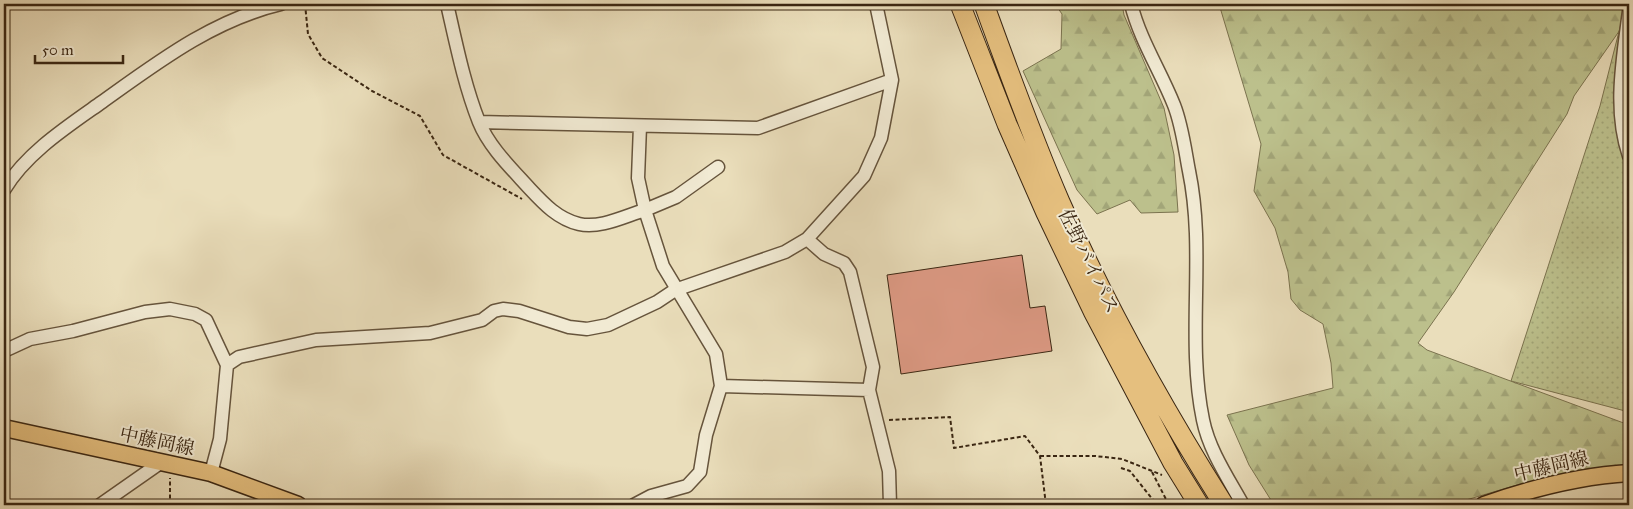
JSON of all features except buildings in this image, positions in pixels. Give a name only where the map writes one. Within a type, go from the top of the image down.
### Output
[{"type":"highway","name":"佐野バイパス","points":[[960,4],[1007,124],[1046,213],[1093,311],[1199,505]]},
{"type":"highway","name":"佐野バイパス","points":[[984,4],[1025,117],[1060,202],[1109,304],[1183,440],[1224,505]]},
{"type":"main road","name":"中藤岡線","points":[[4,428],[211,473],[298,505]]},
{"type":"main road","name":"中藤岡線","points":[[1484,505],[1544,485],[1597,475],[1629,473]]},
{"type":"street","points":[[4,190],[26,163],[62,130],[167,56],[205,32],[257,10],[281,4]]},
{"type":"street","points":[[447,4],[459,57],[480,122],[501,154],[548,207],[563,218],[580,224],[598,225],[646,210],[676,197],[718,167]]},
{"type":"street","points":[[227,365],[239,357],[316,340],[430,333],[482,320],[494,311],[503,309],[519,311],[558,325],[587,329],[608,325],[634,315],[676,290],[785,252],[807,239],[864,176],[881,138],[892,80],[876,4]]},
{"type":"street","points":[[1132,4],[1135,18],[1152,62],[1174,105],[1190,173],[1195,224],[1197,382],[1203,420],[1210,445],[1243,505]]},
{"type":"street","points":[[1629,10],[1620,94],[1621,121],[1629,156]]},
{"type":"street","points":[[480,122],[758,128],[892,80]]},
{"type":"street","points":[[634,505],[651,496],[687,486],[700,472],[706,435],[721,386],[716,354],[663,266],[638,178],[640,126]]},
{"type":"street","points":[[807,239],[824,254],[844,263],[850,272],[873,367],[869,390],[889,471],[890,505]]},
{"type":"street","points":[[4,351],[30,339],[73,331],[145,312],[170,309],[195,314],[206,320],[227,365],[220,439],[211,473]]},
{"type":"street","points":[[721,386],[869,390]]},
{"type":"street","points":[[100,505],[165,464]]},
{"type":"path","points":[[305,4],[308,34],[322,58],[372,91],[420,116],[443,155],[502,189],[529,202],[548,207]]},
{"type":"path","points":[[876,421],[950,417],[954,448],[1025,436],[1040,456],[1046,505]]},
{"type":"path","points":[[1040,456],[1095,456],[1122,459],[1167,477],[1174,478],[1181,475]]},
{"type":"path","points":[[165,464],[170,505]]},
{"type":"path","points":[[1121,468],[1130,471],[1157,505]]},
{"type":"path","points":[[1152,472],[1169,505]]},
{"type":"green space","points":[[1055,4],[1122,4],[1124,15],[1164,108],[1174,155],[1178,212],[1141,213],[1130,200],[1097,214],[1077,190],[1023,71],[1061,49],[1062,14]]},
{"type":"green space","points":[[1219,4],[1629,4],[1629,17],[1574,96],[1567,114],[1454,292],[1418,343],[1427,350],[1629,425],[1629,467],[1605,469],[1524,483],[1449,505],[1274,505],[1249,465],[1227,415],[1333,388],[1331,363],[1323,324],[1300,310],[1291,299],[1288,272],[1275,228],[1254,191],[1261,144]]},
{"type":"green space","points":[[1626,4],[1629,4],[1629,412],[1511,381],[1600,106]]}]
